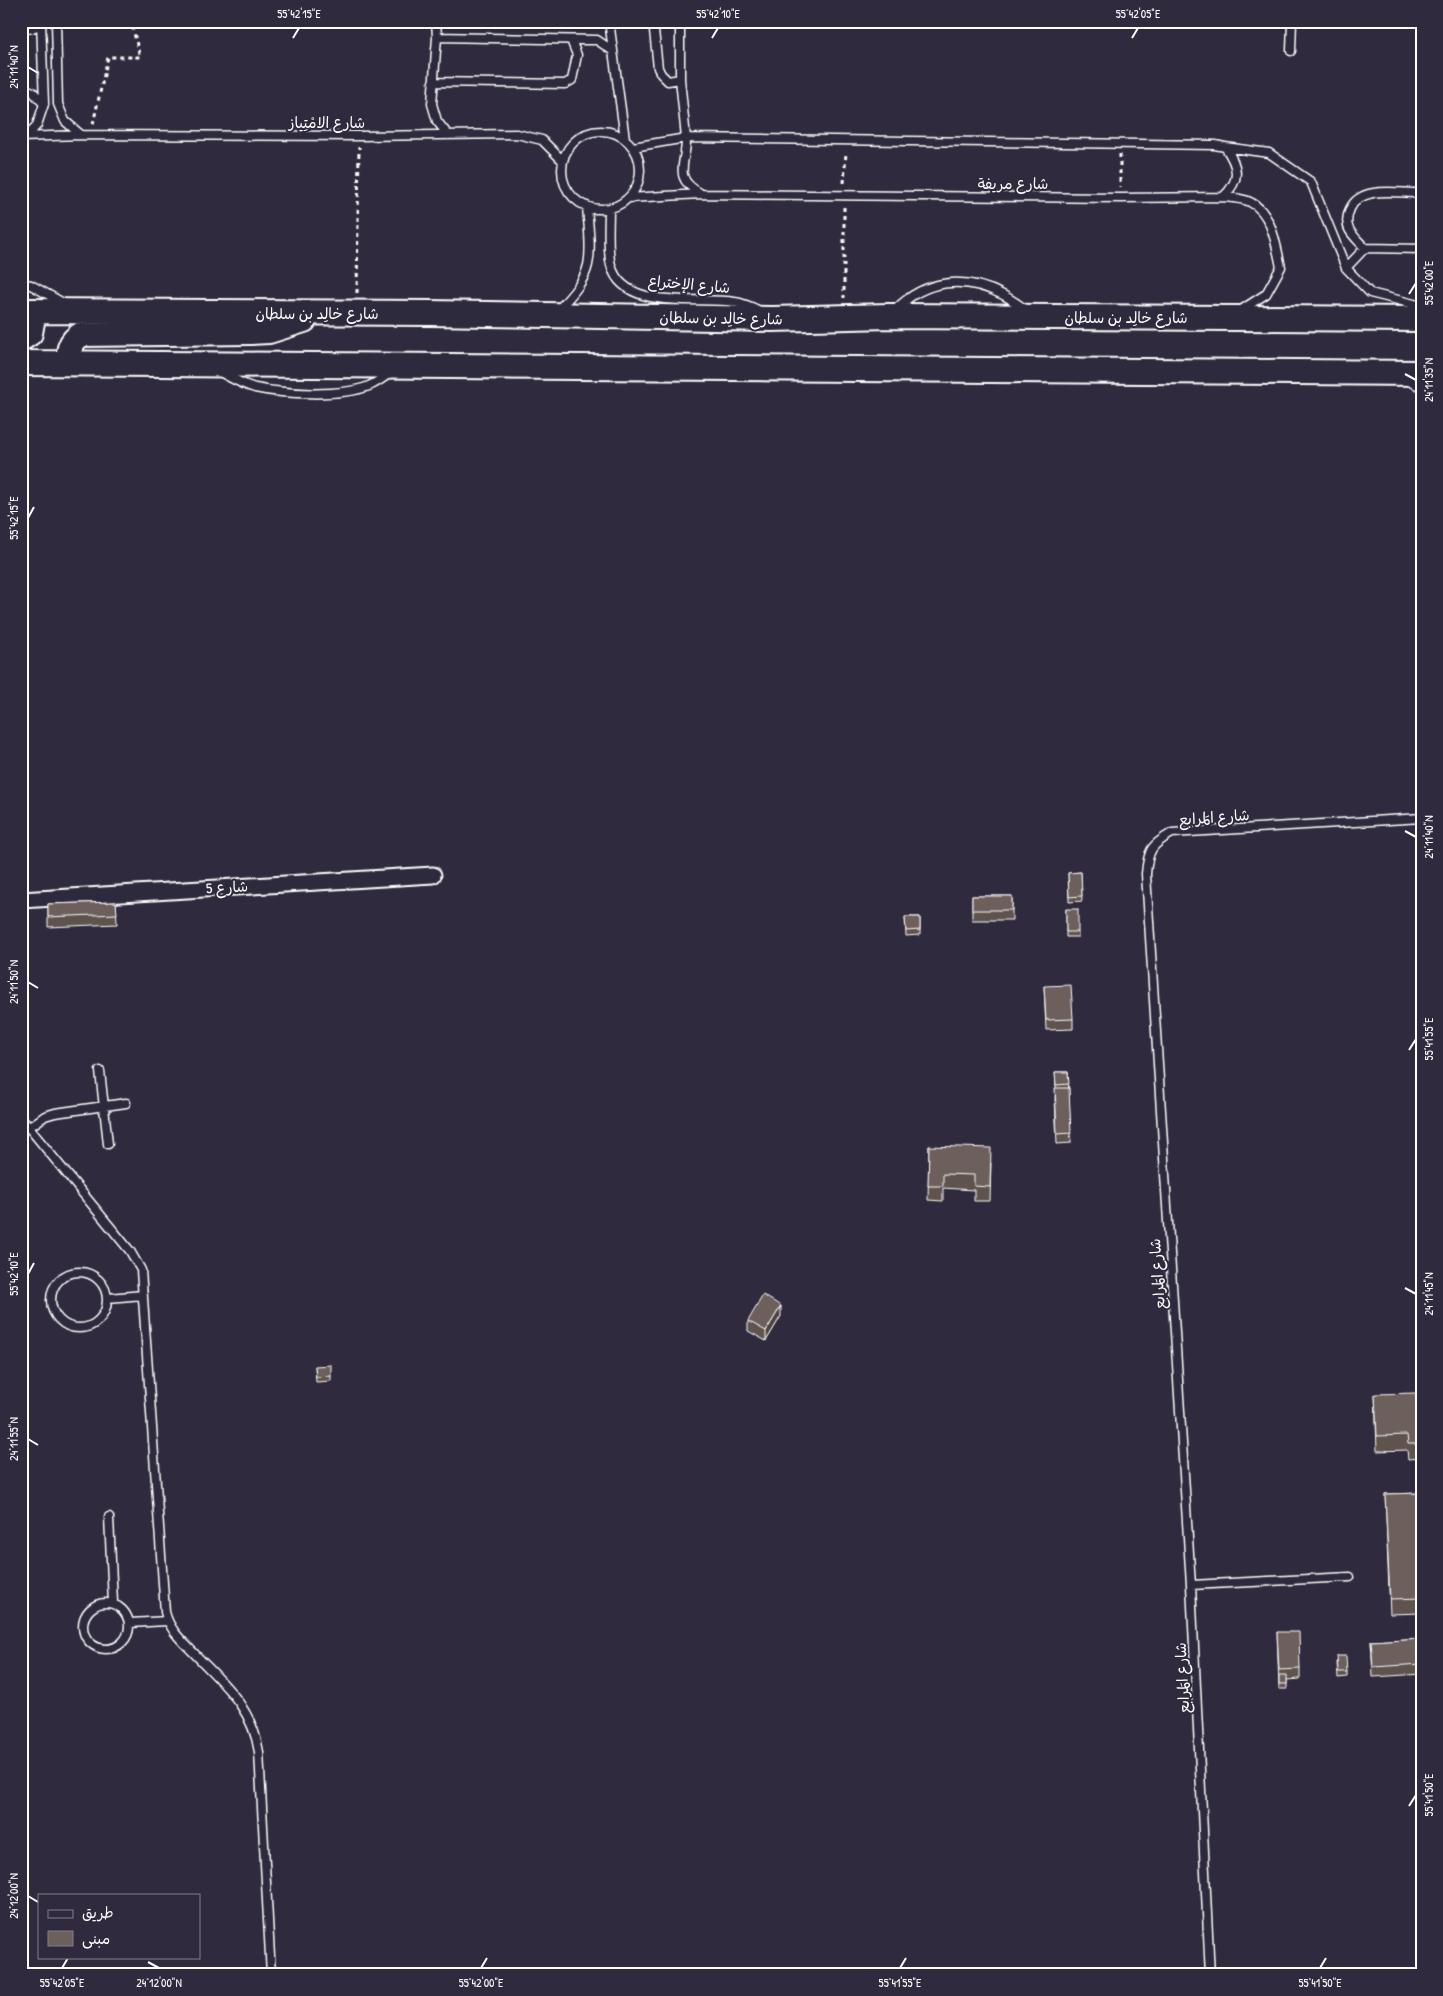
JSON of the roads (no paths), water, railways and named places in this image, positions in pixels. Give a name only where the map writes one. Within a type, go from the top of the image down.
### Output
[{"type":"main road","name":"شارع خالِد بن سلطان","points":[[28,311],[554,315],[772,319],[889,316],[1036,316],[1422,319]]},
{"type":"main road","points":[[21,339],[30,333],[28,311]]},
{"type":"main road","points":[[68,364],[70,346],[74,338],[82,334],[269,331],[319,314]]},
{"type":"main road","points":[[21,363],[1422,373]]},
{"type":"street","name":"شارع 5","points":[[21,900],[432,875]]},
{"type":"lane","points":[[56,21],[58,104],[65,121],[81,135]]},
{"type":"lane","points":[[436,21],[437,37],[432,104],[437,121],[448,135]]},
{"type":"lane","points":[[609,21],[625,139]]},
{"type":"lane","points":[[653,21],[658,68],[668,81],[680,78]]},
{"type":"lane","points":[[680,21],[680,78],[687,151],[682,160],[682,170],[685,180],[701,194]]},
{"type":"lane","points":[[1291,51],[1292,21]]},
{"type":"lane","points":[[21,30],[32,28],[41,22]]},
{"type":"lane","name":"شارع الامْتِياز","points":[[24,137],[37,124],[44,104],[41,22]]},
{"type":"lane","points":[[437,37],[597,40],[613,51]]},
{"type":"lane","points":[[434,82],[565,84],[572,80],[577,55],[571,40]]},
{"type":"lane","points":[[21,55],[21,69]]},
{"type":"lane","points":[[21,87],[33,92],[44,104]]},
{"type":"lane","points":[[605,131],[625,139],[633,147],[638,157],[640,173],[635,189],[628,198],[619,204],[609,208],[587,206],[570,192],[564,183],[563,161],[574,142],[588,134],[605,131]]},
{"type":"lane","name":"شارع الامْتِياز","points":[[24,137],[81,135],[360,136],[517,134],[542,140],[563,161]]},
{"type":"lane","points":[[633,147],[686,138],[847,142],[1215,145],[1269,153],[1311,182],[1346,268],[1370,293],[1422,306]]},
{"type":"lane","points":[[1222,197],[1231,189],[1236,179],[1236,168],[1225,147]]},
{"type":"lane","points":[[1422,194],[1374,193],[1362,196],[1354,201],[1346,219],[1348,230],[1365,248],[1422,249]]},
{"type":"lane","name":"شارع مريفة","points":[[628,198],[701,194],[1120,198],[1222,197],[1249,201],[1261,209],[1274,235],[1281,267],[1266,294],[1231,317]]},
{"type":"lane","points":[[554,315],[575,291],[588,266],[590,253],[587,206]]},
{"type":"lane","name":"شارع الإختراع","points":[[609,208],[610,263],[614,274],[621,284],[633,292],[648,297],[736,302],[749,306],[772,319]]},
{"type":"lane","points":[[1346,268],[1365,248]]},
{"type":"lane","points":[[21,283],[31,285],[77,312]]},
{"type":"lane","points":[[889,316],[910,296],[926,287],[946,283],[966,283],[985,287],[1003,295],[1036,316]]},
{"type":"lane","points":[[1394,373],[1422,387]]},
{"type":"lane","name":"شارع المَرابع","points":[[1210,1975],[1191,1585],[1146,874],[1147,857],[1157,842],[1172,833],[1422,818]]},
{"type":"lane","points":[[100,1071],[108,1144]]},
{"type":"lane","points":[[28,1128],[46,1116],[55,1113],[126,1103]]},
{"type":"lane","points":[[21,1118],[133,1255],[141,1270],[165,1612],[168,1621],[179,1638],[244,1708],[257,1736],[271,1975]]},
{"type":"lane","points":[[80,1272],[93,1275],[103,1285],[108,1298],[106,1311],[98,1322],[85,1328],[71,1328],[59,1321],[52,1310],[50,1296],[56,1283],[66,1274],[80,1272]]},
{"type":"lane","points":[[108,1298],[143,1295]]},
{"type":"lane","points":[[109,1517],[113,1603]]},
{"type":"lane","points":[[1191,1585],[1350,1576]]},
{"type":"lane","points":[[101,1603],[113,1603],[121,1608],[127,1614],[130,1623],[128,1635],[122,1645],[110,1650],[98,1648],[88,1642],[83,1631],[83,1619],[90,1608],[101,1603]]},
{"type":"lane","points":[[130,1623],[168,1621]]}]
